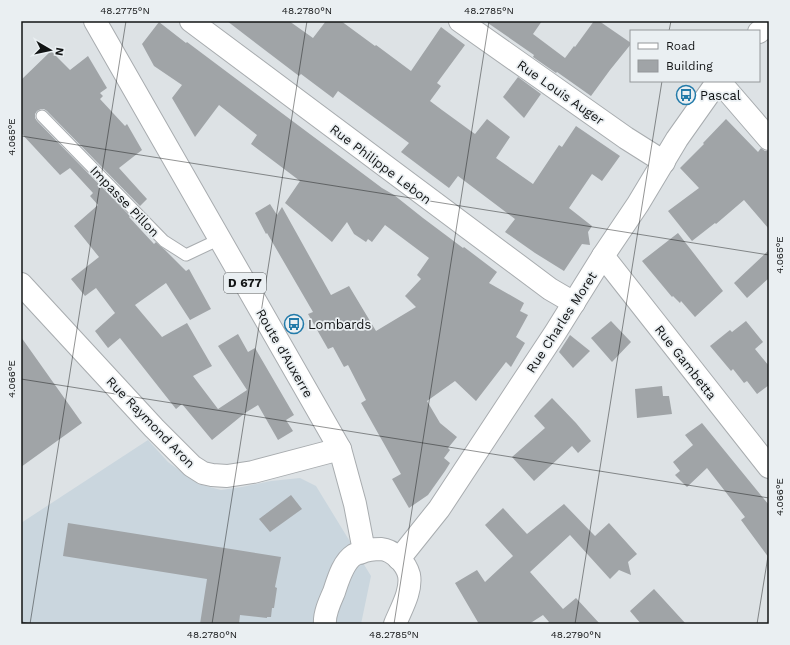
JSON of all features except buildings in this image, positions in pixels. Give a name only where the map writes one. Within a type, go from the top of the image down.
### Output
[{"type":"street","name":"Route d'Auxerre","points":[[95,21],[340,449],[355,504],[364,551]]},
{"type":"street","name":"Rue Philippe Lebon","points":[[192,21],[550,289],[574,303]]},
{"type":"street","name":"Rue Louis Auger","points":[[460,21],[626,138],[664,162]]},
{"type":"street","name":"Rue Charles Moret","points":[[399,559],[439,509],[638,204],[677,139],[717,82]]},
{"type":"street","points":[[719,82],[769,139]]},
{"type":"street","name":"Rue Gambetta","points":[[603,256],[769,467]]},
{"type":"street","name":"Rue Raymond Aron","points":[[21,284],[154,428],[192,466],[203,473],[227,476],[253,472],[340,449]]},
{"type":"street","points":[[325,624],[324,620],[330,602],[345,564],[354,555],[364,551],[382,549],[390,552],[399,559],[408,574],[408,593],[396,623]]},
{"type":"lane","name":"Impasse Pillon","points":[[42,116],[164,241],[186,255],[220,239]]},
{"type":"shaded area","points":[[148,440],[168,462],[198,484],[221,490],[271,481],[300,478],[316,486],[371,576],[361,624],[21,624],[21,523]]},
{"type":"place","name":"Pascal","points":[[686,95]]},
{"type":"place","name":"Lombards","points":[[294,324]]}]
